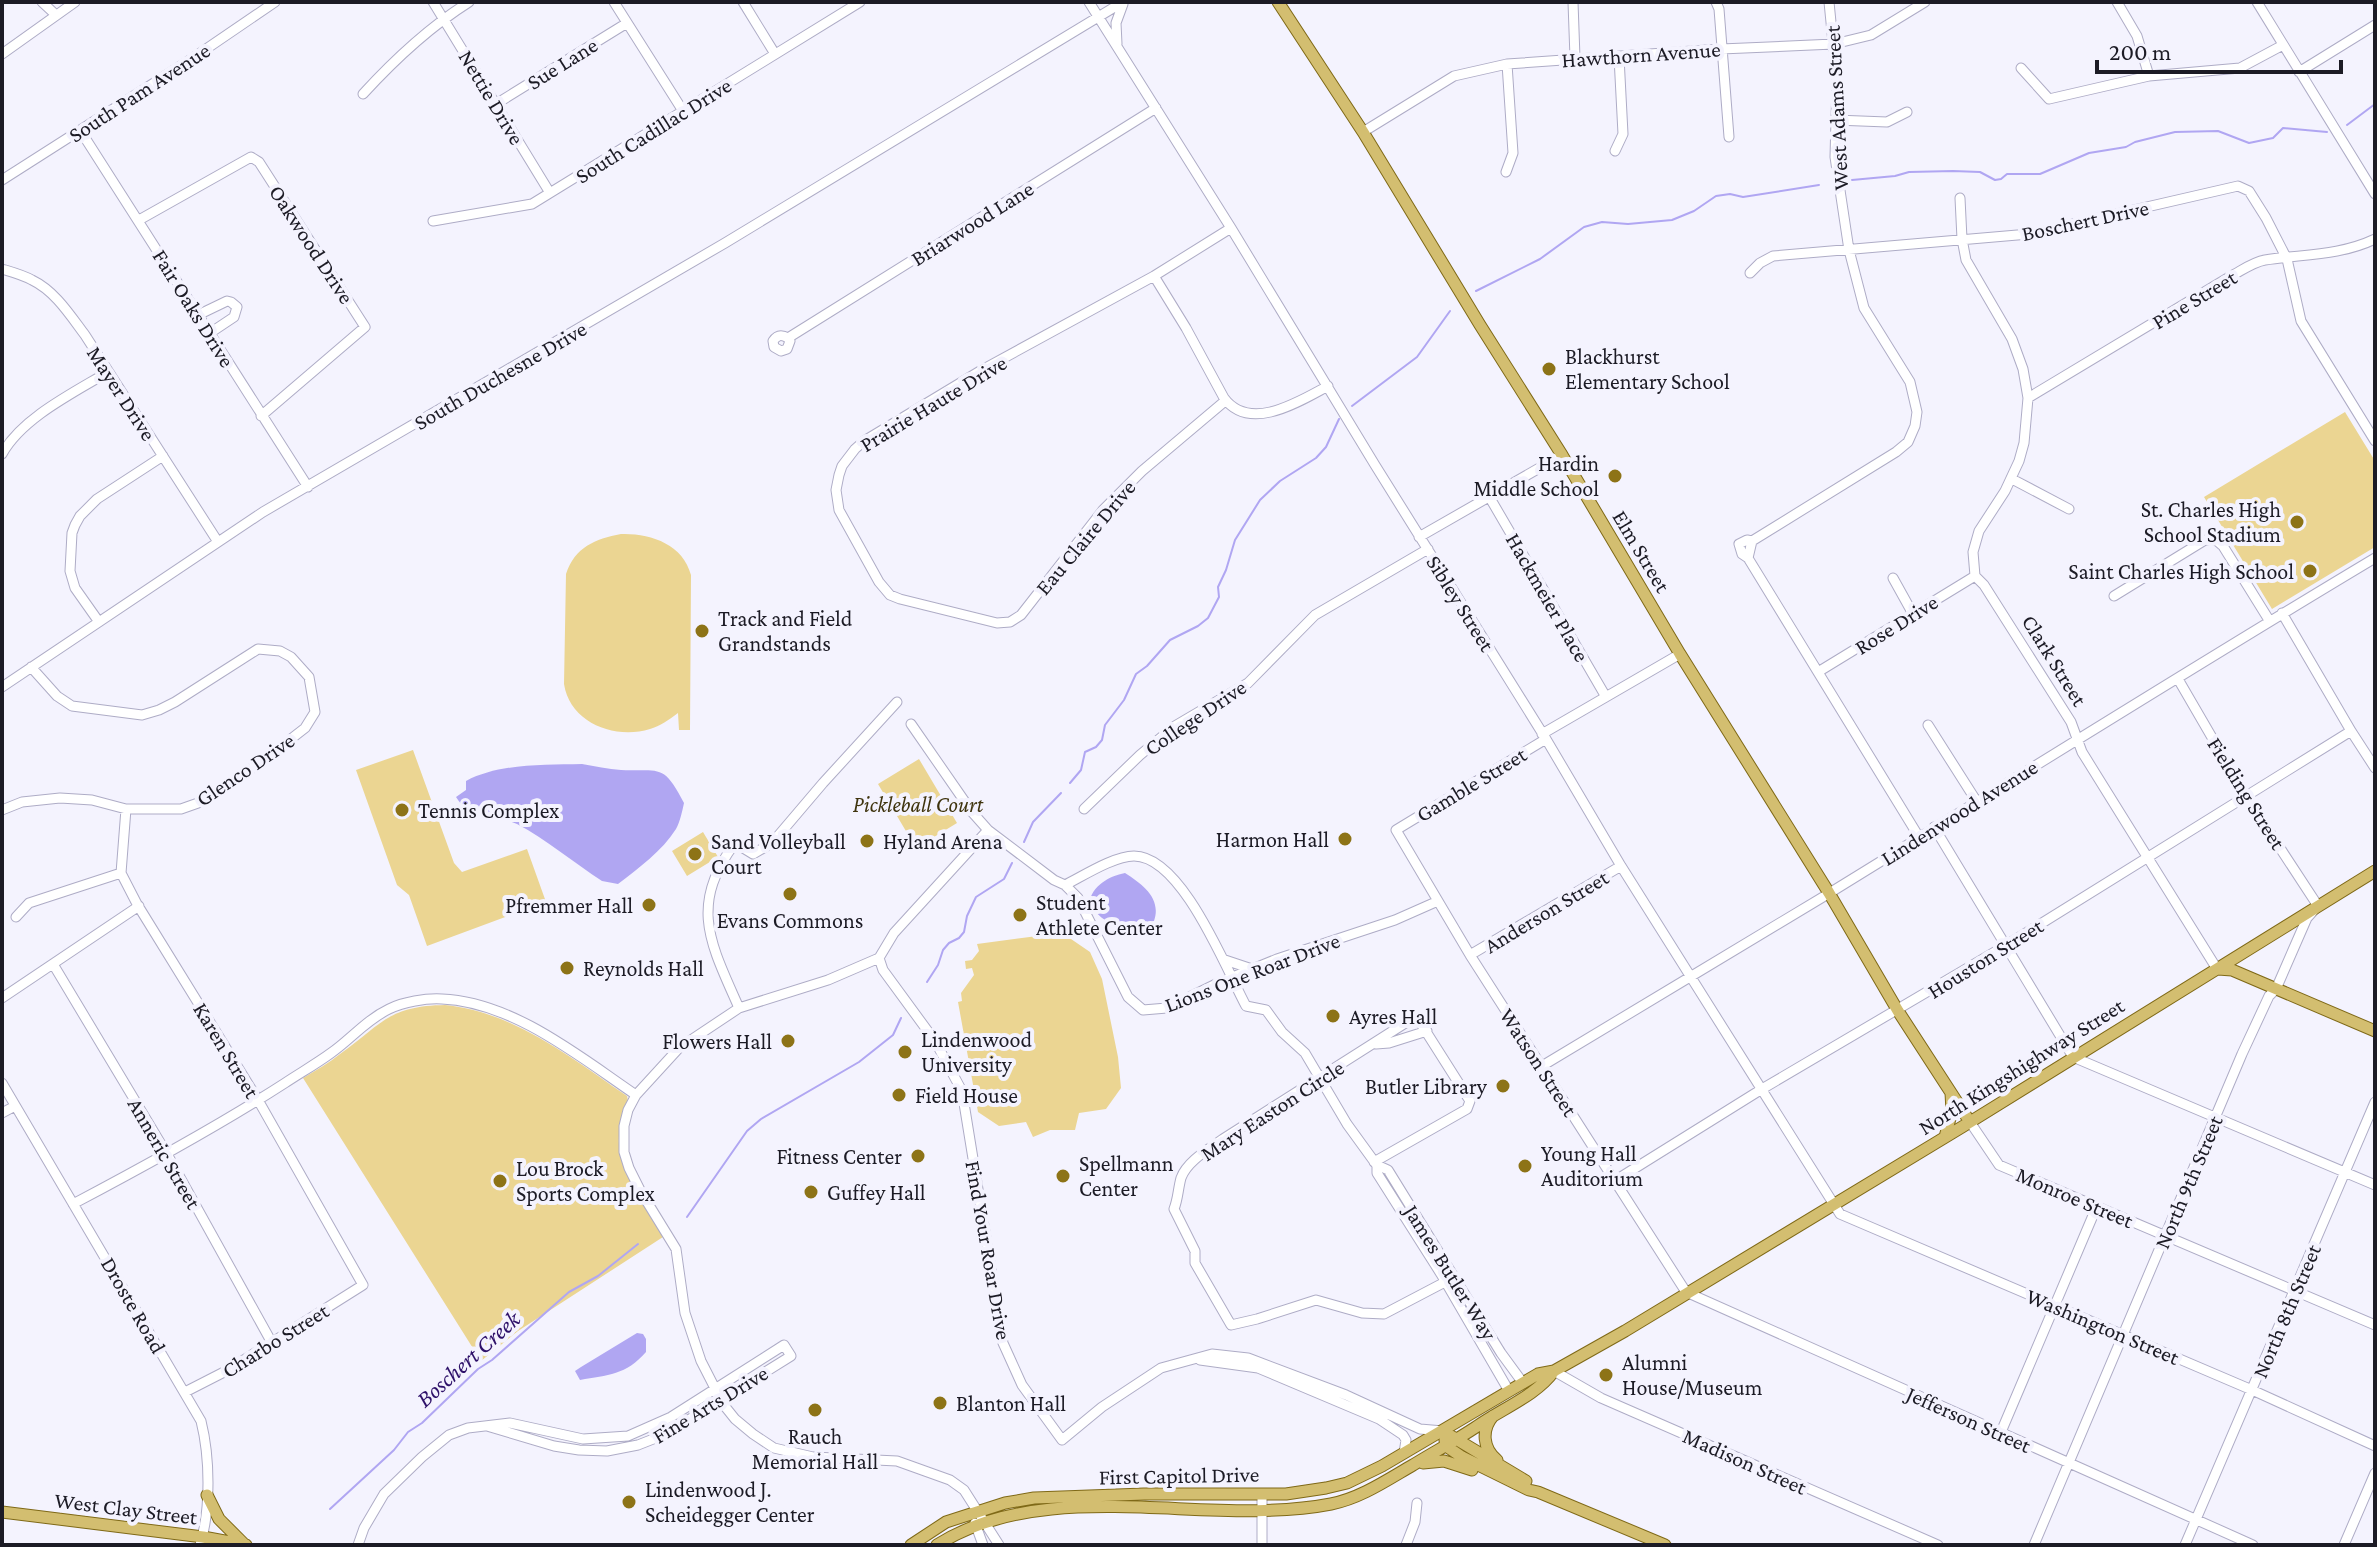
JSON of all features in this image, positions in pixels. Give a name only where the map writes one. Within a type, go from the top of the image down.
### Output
[{"type":"main road","name":"Elm Street","points":[[1278,2],[1363,132],[1829,893],[1898,1011],[1970,1122]]},
{"type":"main road","name":"North Kingshighway Street","points":[[1554,1371],[1970,1122],[2375,871]]},
{"type":"main road","points":[[2217,969],[2232,970],[2375,1031]]},
{"type":"main road","points":[[1945,1137],[1952,1111],[1951,1092]]},
{"type":"main road","name":"First Capitol Drive","points":[[911,1545],[946,1522],[1005,1503],[1048,1497],[1286,1494],[1347,1483],[1443,1431],[1538,1374],[1554,1371]]},
{"type":"main road","name":"First Capitol Drive","points":[[937,1545],[954,1534],[980,1524],[1039,1511],[1148,1506],[1291,1510],[1353,1498],[1452,1443],[1545,1383],[1554,1371]]},
{"type":"main road","points":[[1494,1414],[1484,1436],[1489,1453],[1520,1478]]},
{"type":"main road","points":[[1443,1431],[1462,1457],[1534,1491],[1665,1545]]},
{"type":"main road","points":[[1452,1443],[1532,1485],[1534,1491]]},
{"type":"main road","points":[[1414,1464],[1456,1463],[1514,1488],[1534,1491]]},
{"type":"main road","points":[[207,1495],[219,1519],[245,1545]]},
{"type":"main road","name":"West Clay Street","points":[[2,1512],[245,1545]]},
{"type":"street","points":[[42,2],[56,15]]},
{"type":"street","points":[[2,54],[75,2]]},
{"type":"street","name":"South Pam Avenue","points":[[2,180],[275,2]]},
{"type":"street","name":"Nettie Drive","points":[[433,2],[550,193]]},
{"type":"street","points":[[363,94],[399,55],[469,2]]},
{"type":"street","points":[[614,2],[683,111]]},
{"type":"street","points":[[743,2],[775,54]]},
{"type":"street","name":"South Cadillac Drive","points":[[433,221],[532,204],[860,2]]},
{"type":"street","name":"Sibley Street","points":[[1089,2],[1544,736],[1621,866],[1834,1204]]},
{"type":"street","points":[[1118,47],[1116,23],[1123,2]]},
{"type":"street","name":"South Duchesne Drive","points":[[2,687],[218,542],[308,487],[725,243],[1123,2]]},
{"type":"street","points":[[1573,2],[1575,58]]},
{"type":"street","points":[[1716,2],[1729,137]]},
{"type":"street","name":"West Adams Street","points":[[1829,2],[1837,83],[1835,157],[1849,250],[1864,308],[1910,382],[1917,412],[1915,426],[1908,442],[1896,452],[1752,541],[1748,558],[1919,837]]},
{"type":"street","name":"Hawthorn Avenue","points":[[1363,132],[1454,76],[1507,64],[1575,58],[1834,44],[1871,35],[1925,2]]},
{"type":"street","points":[[2117,2],[2137,36],[2149,76]]},
{"type":"street","points":[[2257,2],[2375,194]]},
{"type":"street","name":"Sue Lane","points":[[496,104],[627,23]]},
{"type":"street","points":[[2299,72],[2375,25]]},
{"type":"street","points":[[2021,68],[2049,99],[2149,76],[2240,68],[2283,45]]},
{"type":"street","points":[[1615,151],[1623,134],[1619,57]]},
{"type":"street","points":[[1506,172],[1513,153],[1507,64]]},
{"type":"street","name":"Briarwood Lane","points":[[788,338],[1156,108]]},
{"type":"street","points":[[1835,120],[1887,122],[1907,112]]},
{"type":"street","name":"Fair Oaks Drive","points":[[80,130],[308,487]]},
{"type":"street","name":"Oakwood Drive","points":[[139,220],[251,157],[259,162],[365,327],[261,416]]},
{"type":"street","name":"Boschert Drive","points":[[1750,273],[1773,256],[2029,234],[2238,186],[2255,198],[2287,259],[2301,321],[2375,441]]},
{"type":"street","points":[[1960,198],[1966,260],[2012,339],[2023,369],[2028,398],[2024,443],[2012,479],[1979,531],[1973,552],[1975,576]]},
{"type":"street","name":"Prairie Haute Drive","points":[[1021,615],[1010,622],[997,623],[890,595],[879,582],[839,510],[836,490],[842,466],[864,441],[899,419],[1154,276],[1231,228]]},
{"type":"street","name":"Pine Street","points":[[2028,398],[2231,276],[2262,261],[2354,249],[2375,239]]},
{"type":"street","name":"Mayer Drive","points":[[2,269],[31,279],[63,306],[85,335],[218,542]]},
{"type":"street","points":[[1154,276],[1225,401],[1232,407],[1268,413],[1295,404],[1328,386]]},
{"type":"street","points":[[198,315],[227,301],[237,307],[234,317],[210,333]]},
{"type":"street","points":[[2,454],[17,434],[54,404],[108,372]]},
{"type":"street","name":"Eau Claire Drive","points":[[1021,615],[1103,510],[1142,471],[1225,401]]},
{"type":"street","points":[[1419,537],[1562,455]]},
{"type":"street","points":[[99,622],[75,588],[70,571],[75,525],[97,499],[163,456]]},
{"type":"street","points":[[2012,479],[2069,509]]},
{"type":"street","name":"Hackmeier Place","points":[[1490,498],[1606,697]]},
{"type":"street","points":[[2114,596],[2205,540],[2216,540],[2223,546],[2269,620]]},
{"type":"street","name":"College Drive","points":[[1084,809],[1175,726],[1248,683],[1315,615],[1428,549]]},
{"type":"street","name":"Lindenwood Avenue","points":[[1542,1066],[2375,558]]},
{"type":"street","name":"Rose Drive","points":[[1818,672],[1975,576]]},
{"type":"street","name":"Clark Street","points":[[1975,576],[1984,585],[2071,722],[2082,752],[2217,969]]},
{"type":"street","points":[[1893,578],[1913,614]]},
{"type":"street","points":[[2282,613],[2375,768]]},
{"type":"street","name":"Glenco Drive","points":[[2,810],[41,798],[92,800],[126,809],[171,810],[189,806],[260,763],[305,728],[315,712],[309,677],[291,657],[280,651],[258,649],[175,702],[142,715],[72,706],[57,696],[31,667]]},
{"type":"street","name":"Gamble Street","points":[[1396,830],[1606,697],[1680,654]]},
{"type":"street","name":"Fielding Street","points":[[2178,679],[2246,796],[2318,906]]},
{"type":"street","points":[[739,1008],[713,947],[708,925],[711,884],[721,861],[735,843],[753,854],[772,843],[897,702]]},
{"type":"street","points":[[911,724],[988,830],[1065,885]]},
{"type":"street","points":[[1928,725],[1977,802]]},
{"type":"street","name":"Houston Street","points":[[1616,1180],[1762,1089],[2005,946],[2351,731]]},
{"type":"street","points":[[16,917],[29,903],[121,873],[126,809]]},
{"type":"street","points":[[1934,827],[2073,1057],[2375,1185]]},
{"type":"street","points":[[983,1545],[976,1511],[964,1490],[956,1484],[897,1461],[813,1457],[774,1448],[744,1427],[720,1400],[701,1361],[685,1313],[676,1249],[629,1168],[624,1152],[624,1126],[636,1095],[679,1048],[739,1008],[828,980],[879,958],[894,933],[988,830]]},
{"type":"street","name":"Watson Street","points":[[1396,830],[1470,955],[1686,1292]]},
{"type":"street","name":"James Butler Way","points":[[1065,885],[1114,861],[1132,856],[1151,859],[1176,880],[1225,960],[1246,1006],[1266,1010],[1282,1032],[1305,1053],[1347,1124],[1376,1164],[1388,1170],[1501,1353],[1523,1383]]},
{"type":"street","name":"Anderson Street","points":[[1470,955],[1621,866]]},
{"type":"street","name":"Karen Street","points":[[121,873],[258,1100],[363,1285]]},
{"type":"street","name":"Lions One Roar Drive","points":[[1065,885],[1078,898],[1128,997],[1143,1010],[1167,1008],[1252,969],[1395,920],[1438,901]]},
{"type":"street","points":[[2,998],[139,906]]},
{"type":"street","name":"North 9th Street","points":[[2034,1545],[2269,996],[2276,989],[2307,918],[2318,906]]},
{"type":"street","name":"Find Your Roar Drive","points":[[879,958],[883,970],[935,1041],[962,1091],[1003,1343],[1022,1385],[1062,1440],[1102,1407],[1161,1368],[1212,1354],[1248,1358],[1346,1395],[1420,1429],[1443,1431]]},
{"type":"street","points":[[1225,960],[1252,969]]},
{"type":"street","name":"Anneric Street","points":[[53,964],[167,1154],[272,1343]]},
{"type":"street","points":[[73,1204],[167,1154],[258,1100],[331,1053],[373,1018],[393,1007],[418,1001],[443,999],[524,1021],[636,1095]]},
{"type":"street","name":"Mary Easton Circle","points":[[1375,1044],[1389,1043],[1427,1031],[1420,1020],[1413,1019],[1201,1154],[1182,1173],[1174,1209],[1195,1251],[1195,1263],[1231,1325],[1316,1300],[1362,1313],[1384,1314],[1445,1282]]},
{"type":"street","points":[[1376,1164],[1470,1105],[1427,1031]]},
{"type":"street","name":"Droste Road","points":[[2,1083],[201,1421],[206,1442],[207,1495],[201,1541]]},
{"type":"street","name":"North 8th Street","points":[[2185,1545],[2375,1102]]},
{"type":"street","points":[[2,1113],[15,1106]]},
{"type":"street","name":"Monroe Street","points":[[1970,1122],[1999,1165],[2375,1325]]},
{"type":"street","name":"James Butler Way","points":[[1376,1164],[1377,1173],[1509,1391]]},
{"type":"street","name":"Washington Street","points":[[1834,1204],[1840,1214],[2252,1390],[2375,1446]]},
{"type":"street","points":[[2001,1432],[2097,1206]]},
{"type":"street","name":"Charbo Street","points":[[185,1392],[228,1370],[363,1285]]},
{"type":"street","name":"Jefferson Street","points":[[1686,1292],[2253,1545]]},
{"type":"street","name":"Fine Arts Drive","points":[[358,1545],[384,1494],[449,1435],[468,1428],[510,1423],[583,1439],[615,1438],[638,1433],[668,1419],[784,1345],[791,1356],[653,1440],[607,1451],[554,1446],[487,1426]]},
{"type":"street","name":"Find Your Roar Drive","points":[[1196,1359],[1258,1368],[1361,1411],[1403,1435],[1406,1440],[1404,1453]]},
{"type":"street","name":"Madison Street","points":[[1554,1371],[1601,1398],[1938,1545]]},
{"type":"street","points":[[2344,1545],[2375,1473]]},
{"type":"street","points":[[1262,1494],[1262,1545]]},
{"type":"street","points":[[1406,1545],[1415,1522],[1417,1503]]},
{"type":"street","points":[[980,1524],[999,1545]]},
{"type":"green space","name":"St. Charles High School Stadium","points":[[2345,412],[2375,461],[2375,547],[2272,609],[2204,497]]},
{"type":"green space","points":[[621,534],[664,542],[681,555],[691,575],[690,730],[679,730],[678,713],[650,729],[637,732],[609,730],[585,718],[568,698],[564,684],[566,574],[575,557],[587,546]]},
{"type":"green space","name":"Tennis Complex","points":[[413,750],[454,863],[462,872],[527,849],[546,902],[427,946],[409,895],[397,885],[356,770]]},
{"type":"green space","name":"Pickleball Court","points":[[919,759],[957,823],[916,848],[878,784]]},
{"type":"green space","name":"Sand Volleyball Court","points":[[703,832],[718,857],[687,876],[672,851]]},
{"type":"green space","points":[[1070,929],[1071,939],[1090,952],[1102,979],[1121,1088],[1106,1109],[1079,1113],[1075,1130],[1050,1130],[1033,1137],[1026,1122],[999,1126],[978,1112],[958,1002],[962,1001],[961,993],[974,975],[972,968],[966,969],[965,961],[972,960],[979,951],[977,944]]},
{"type":"green space","name":"Lou Brock Sports Complex","points":[[445,1005],[471,1009],[519,1027],[563,1052],[627,1096],[619,1133],[621,1156],[663,1237],[518,1331],[481,1361],[303,1078],[398,1013]]},
{"type":"shaded area","points":[[582,764],[616,770],[660,772],[671,781],[684,803],[679,823],[664,845],[618,884],[602,881],[517,824],[469,811],[456,797],[466,790],[466,781],[493,771],[522,766]]},
{"type":"shaded area","points":[[1125,873],[1149,892],[1155,905],[1154,921],[1134,925],[1109,922],[1089,903],[1102,883]]},
{"type":"shaded area","points":[[637,1333],[643,1334],[646,1339],[646,1352],[639,1360],[616,1373],[580,1380],[575,1371]]},
{"type":"waterway","name":"Boschert Creek","points":[[2347,125],[2375,104]]},
{"type":"waterway","name":"Boschert Creek","points":[[1852,180],[1909,172],[1980,172],[1995,180],[2007,174],[2040,174],[2089,153],[2126,147],[2175,132],[2218,131],[2249,143],[2273,138],[2283,128],[2327,132]]},
{"type":"waterway","name":"Boschert Creek","points":[[1476,291],[1540,259],[1584,227],[1602,222],[1628,224],[1672,220],[1694,211],[1716,196],[1730,194],[1743,197],[1819,185]]},
{"type":"waterway","name":"Boschert Creek","points":[[1352,406],[1417,357],[1450,311]]},
{"type":"waterway","name":"Boschert Creek","points":[[1070,783],[1081,770],[1085,752],[1102,740],[1105,725],[1124,700],[1136,674],[1170,640],[1208,618],[1219,597],[1218,587],[1235,540],[1260,500],[1280,481],[1316,458],[1326,447],[1339,419]]},
{"type":"waterway","name":"Boschert Creek","points":[[1024,842],[1033,822],[1061,793]]},
{"type":"waterway","name":"Boschert Creek","points":[[927,982],[943,950],[964,932],[976,897],[1004,879],[1012,863]]},
{"type":"waterway","name":"Boschert Creek","points":[[687,1217],[747,1131],[761,1119],[859,1062],[893,1035],[901,1018]]},
{"type":"waterway","name":"Boschert Creek","points":[[330,1509],[478,1369],[569,1292],[598,1276],[638,1244]]},
{"type":"place","name":"Blackhurst Elementary School","points":[[1549,369]]},
{"type":"place","name":"Hardin Middle School","points":[[1615,476]]},
{"type":"place","name":"St. Charles High School Stadium","points":[[2297,522]]},
{"type":"place","name":"Saint Charles High School","points":[[2310,571]]},
{"type":"place","name":"Track and Field Grandstands","points":[[702,631]]},
{"type":"place","name":"Tennis Complex","points":[[402,810]]},
{"type":"place","name":"Harmon Hall","points":[[1345,839]]},
{"type":"place","name":"Hyland Arena","points":[[867,841]]},
{"type":"place","name":"Sand Volleyball Court","points":[[695,854]]},
{"type":"place","name":"Evans Commons","points":[[790,894]]},
{"type":"place","name":"Pfremmer Hall","points":[[649,905]]},
{"type":"place","name":"Student Athlete Center","points":[[1020,915]]},
{"type":"place","name":"Reynolds Hall","points":[[567,968]]},
{"type":"place","name":"Ayres Hall","points":[[1333,1016]]},
{"type":"place","name":"Flowers Hall","points":[[788,1041]]},
{"type":"place","name":"Lindenwood University","points":[[905,1052]]},
{"type":"place","name":"Butler Library","points":[[1503,1086]]},
{"type":"place","name":"Field House","points":[[899,1095]]},
{"type":"place","name":"Fitness Center","points":[[918,1156]]},
{"type":"place","name":"Young Hall Auditorium","points":[[1525,1166]]},
{"type":"place","name":"Spellmann Center","points":[[1063,1176]]},
{"type":"place","name":"Lou Brock Sports Complex","points":[[500,1181]]},
{"type":"place","name":"Guffey Hall","points":[[811,1192]]},
{"type":"place","name":"Alumni House/Museum","points":[[1606,1375]]},
{"type":"place","name":"Blanton Hall","points":[[940,1403]]},
{"type":"place","name":"Rauch Memorial Hall","points":[[815,1410]]},
{"type":"place","name":"Lindenwood J. Scheidegger Center","points":[[629,1502]]}]
